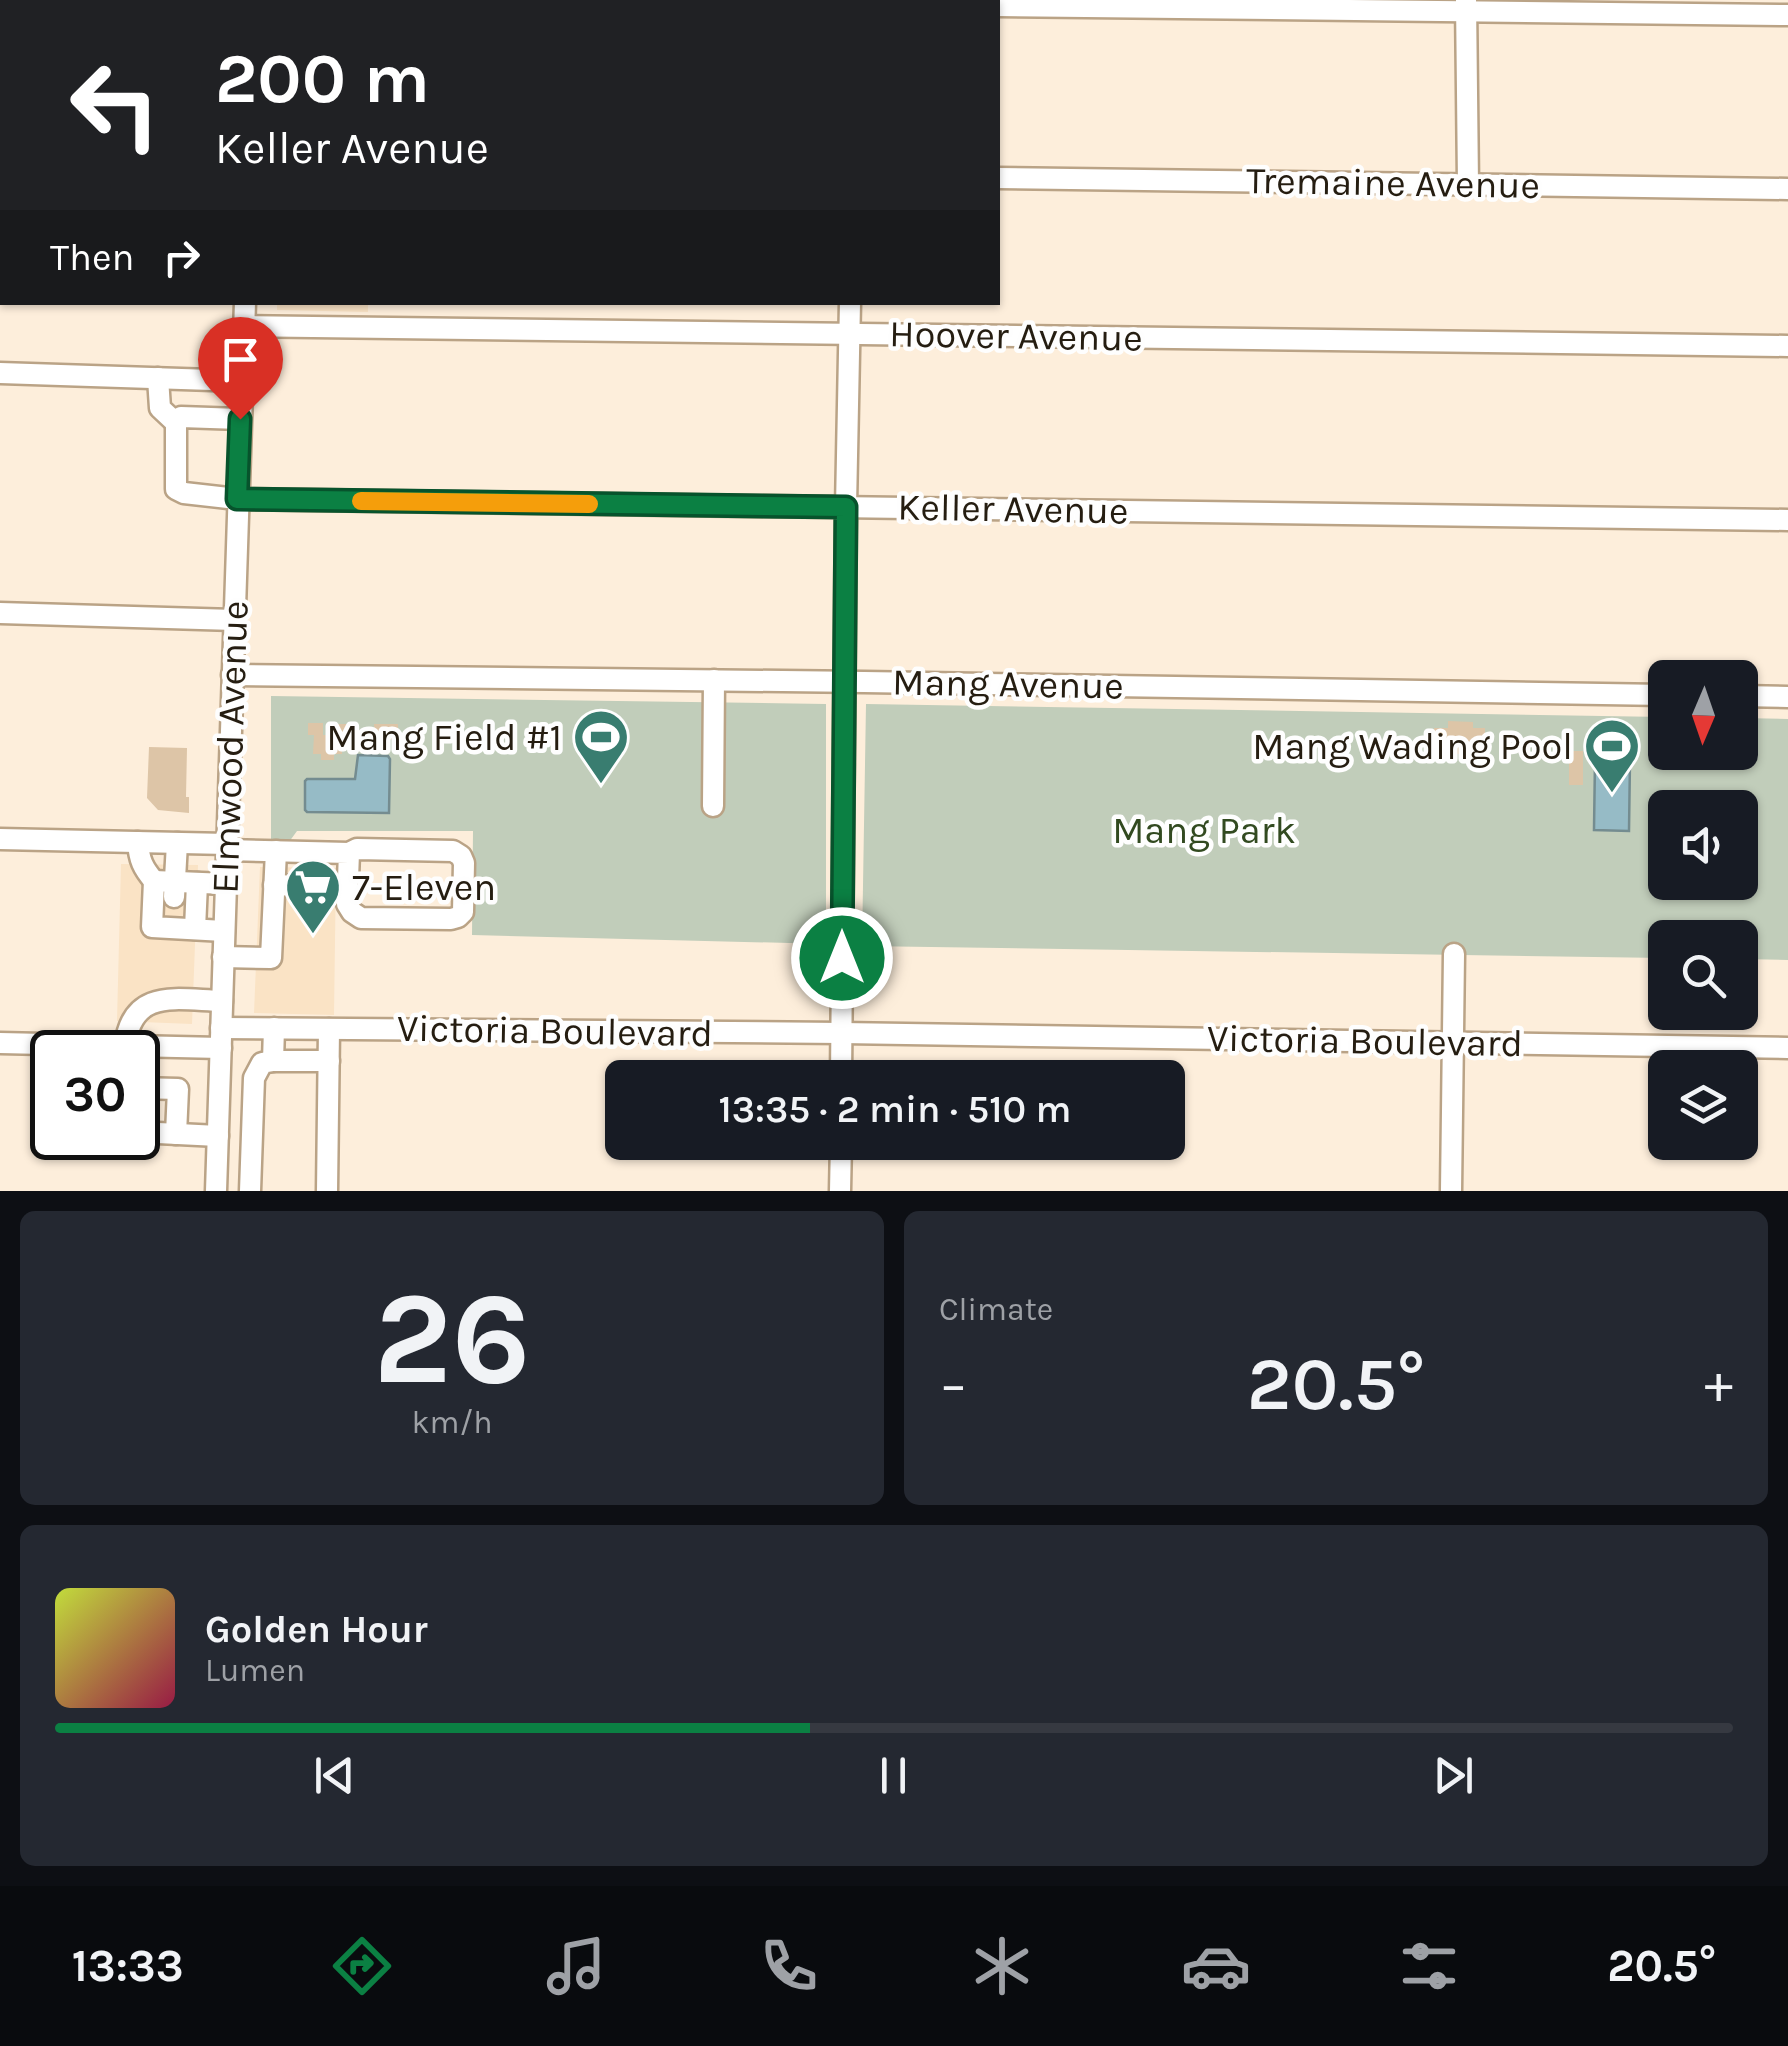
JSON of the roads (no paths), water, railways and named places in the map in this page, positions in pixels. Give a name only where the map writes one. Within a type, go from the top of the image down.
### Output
[{"type":"street","points":[[1000,6],[1466,5],[1788,16]]},
{"type":"street","points":[[1466,5],[1468,184]]},
{"type":"street","name":"Tremaine Avenue","points":[[1000,178],[1788,189]]},
{"type":"street","name":"Elmwood Avenue","points":[[216,1191],[245,305]]},
{"type":"street","points":[[841,1060],[850,305]]},
{"type":"street","name":"Hoover Avenue","points":[[244,326],[1788,346]]},
{"type":"street","points":[[0,373],[242,381]]},
{"type":"street","points":[[158,378],[158,402],[163,414],[184,420],[240,419]]},
{"type":"street","points":[[184,420],[193,380]]},
{"type":"street","name":"Keller Avenue","points":[[184,420],[176,489],[237,499],[1788,520]]},
{"type":"street","points":[[0,613],[234,620]]},
{"type":"street","name":"Mang Avenue","points":[[232,676],[1648,695]]},
{"type":"street","points":[[713,806],[714,680]]},
{"type":"street","points":[[1758,696],[1788,696]]},
{"type":"street","points":[[0,838],[176,843],[276,851],[454,851],[464,863],[463,912],[451,919],[361,918],[347,904],[349,853]]},
{"type":"street","points":[[138,842],[138,858],[143,868],[194,930],[224,931]]},
{"type":"street","points":[[170,900],[176,843]]},
{"type":"street","points":[[224,957],[271,958],[276,851]]},
{"type":"street","points":[[170,900],[197,883],[226,884]]},
{"type":"street","points":[[194,930],[197,883]]},
{"type":"street","points":[[274,885],[326,887]]},
{"type":"street","points":[[1452,1191],[1454,954]]},
{"type":"street","points":[[126,1030],[132,1016],[157,1000],[222,1001]]},
{"type":"street","points":[[273,1060],[274,1028]]},
{"type":"street","name":"Victoria Boulevard","points":[[160,1043],[274,1028],[1788,1048]]},
{"type":"street","points":[[327,1191],[329,1029]]},
{"type":"street","name":"Victoria Boulevard","points":[[0,1043],[30,1046]]},
{"type":"street","points":[[250,1191],[255,1073],[262,1063],[273,1060],[329,1062]]},
{"type":"street","points":[[160,1089],[178,1089],[176,1134]]},
{"type":"street","points":[[160,1133],[218,1136]]},
{"type":"street","points":[[840,1191],[841,1160]]},
{"type":"street","points":[[217,1165],[251,1166]]},
{"type":"water","points":[[358,755],[390,759],[389,813],[307,812],[305,781],[355,779]]},
{"type":"water","name":"Mang Wading Pool","points":[[1595,760],[1630,760],[1629,831],[1594,830]]},
{"type":"place","name":"Mang Field #1","points":[[601,786]]},
{"type":"place","name":"Mang Wading Pool","points":[[1612,795]]},
{"type":"place","name":"7-Eleven","points":[[313,936]]},
{"type":"park label","name":"Mang Park","points":[[1204,830]]}]
